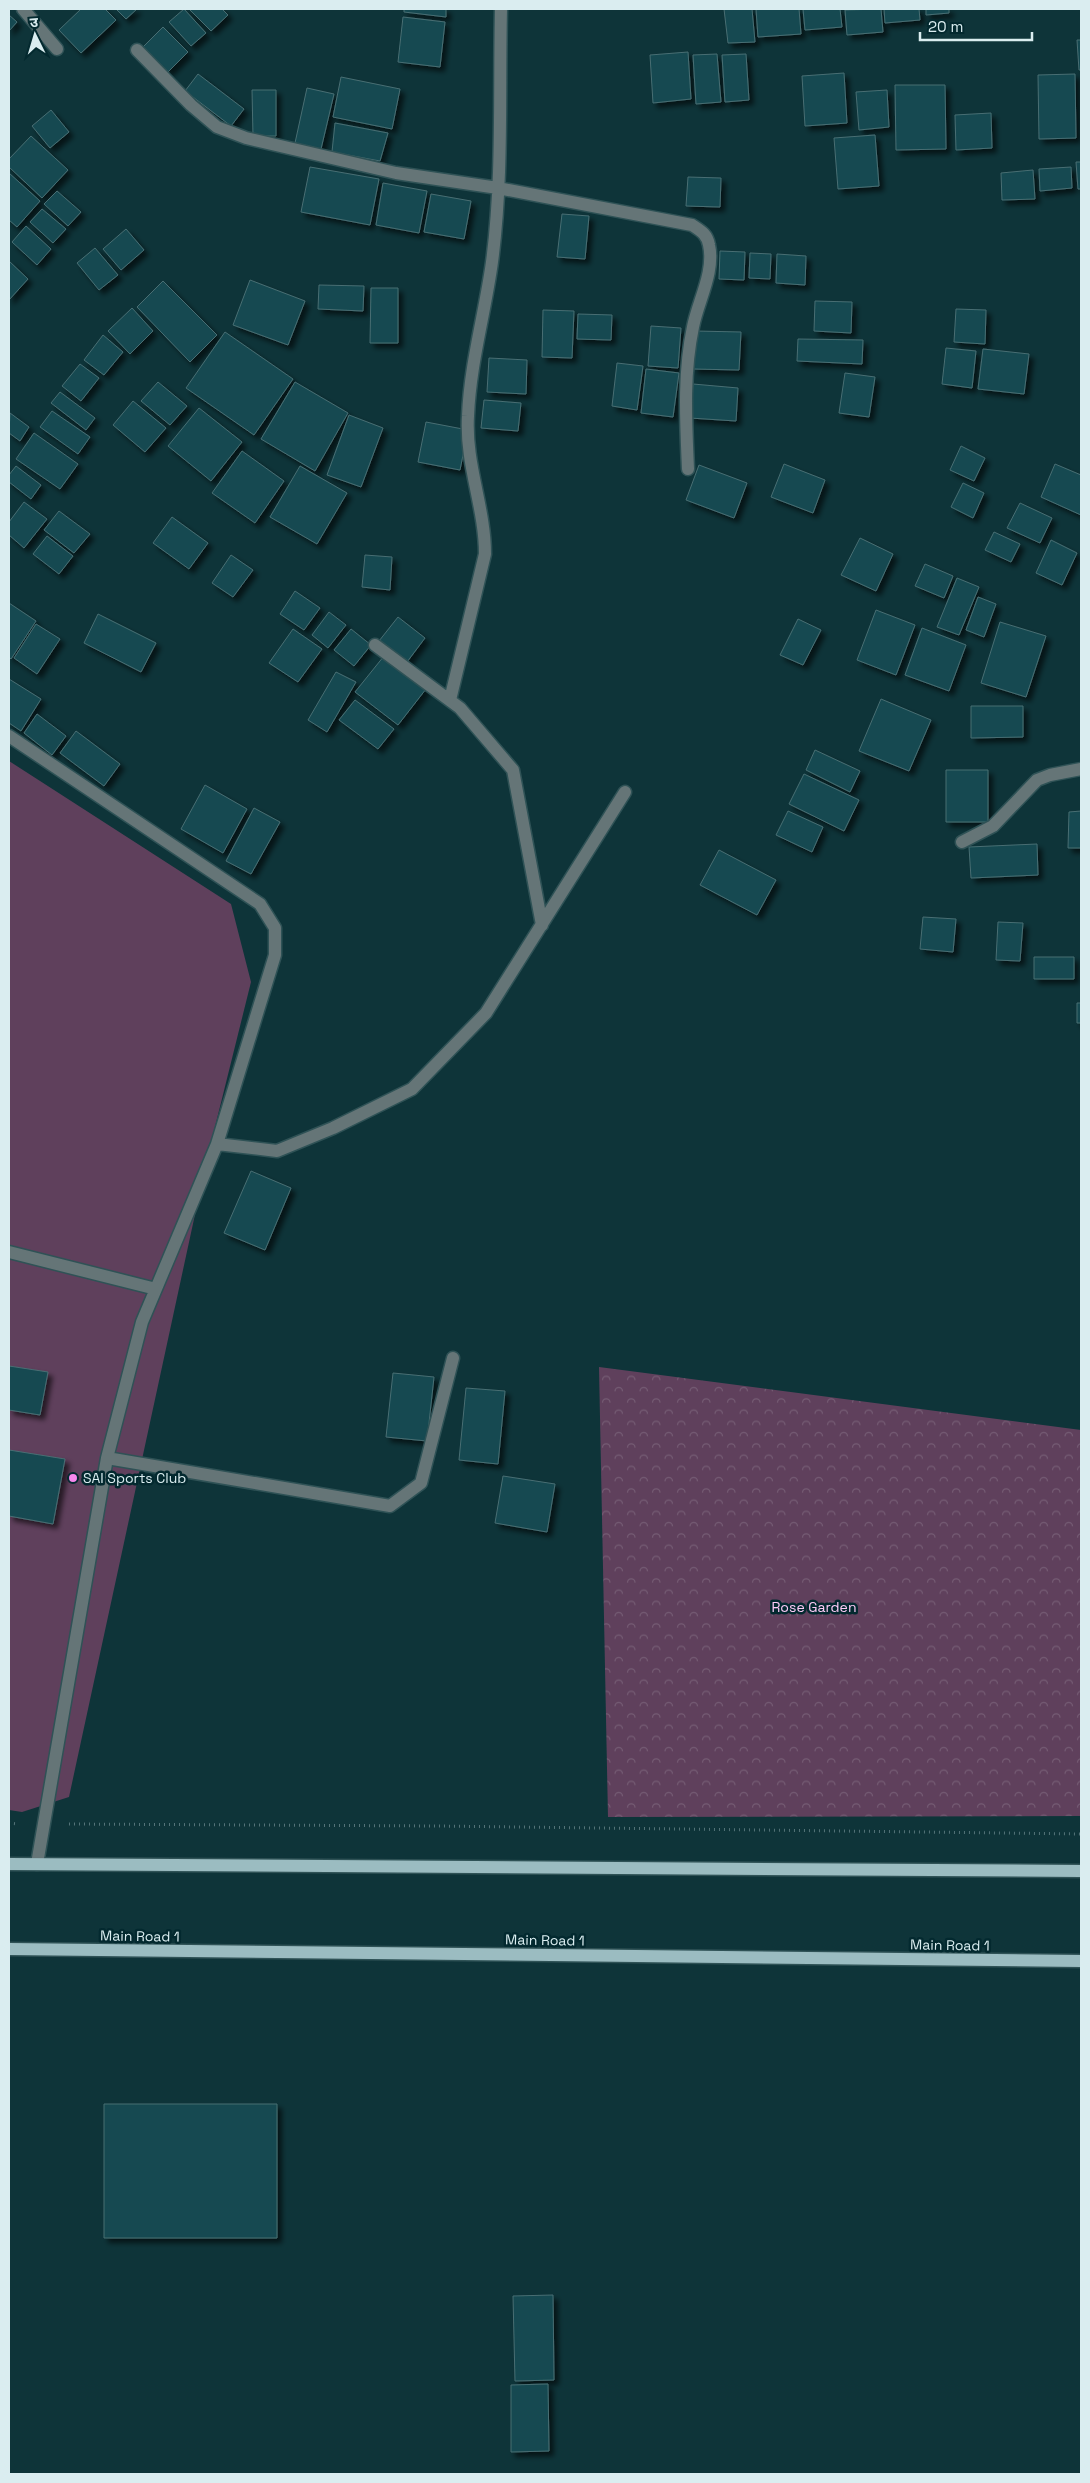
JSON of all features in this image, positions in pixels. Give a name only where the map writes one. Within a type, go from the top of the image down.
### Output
[{"type":"main road","points":[[9,1864],[1081,1871]]},
{"type":"main road","name":"Main Road 1","points":[[9,1949],[1081,1961]]},
{"type":"street","points":[[23,9],[57,49]]},
{"type":"street","points":[[450,700],[485,554],[485,532],[468,455],[468,415],[492,262],[498,188],[501,9]]},
{"type":"street","points":[[138,50],[191,105],[217,127],[246,138],[396,173],[498,188],[692,225],[705,233],[709,246],[709,268],[693,327],[686,377],[685,407],[688,469]]},
{"type":"street","points":[[375,645],[460,708],[513,770],[542,925]]},
{"type":"street","points":[[9,736],[260,904],[275,928],[275,955],[218,1144],[142,1322],[107,1458],[37,1864]]},
{"type":"street","points":[[962,842],[993,826],[1037,780],[1050,775],[1081,769]]},
{"type":"street","points":[[218,1144],[277,1151],[333,1128],[412,1089],[486,1013],[625,792]]},
{"type":"street","points":[[9,1252],[156,1289]]},
{"type":"street","points":[[107,1458],[390,1506],[421,1484],[453,1358]]},
{"type":"path","points":[[9,1823],[1081,1834]]},
{"type":"green space","name":"SAI Sports Club","points":[[9,761],[231,904],[251,982],[207,1159],[69,1797],[22,1812],[9,1810]]},
{"type":"green space","name":"Rose Garden","points":[[599,1367],[1081,1430],[1081,1816],[608,1817]]},
{"type":"building","points":[[81,9],[105,9],[116,20],[81,53],[59,30]]},
{"type":"building","points":[[116,9],[137,9],[126,19]]},
{"type":"building","points":[[184,9],[206,33],[191,46],[169,22]]},
{"type":"building","points":[[189,9],[222,9],[228,15],[211,31]]},
{"type":"building","points":[[404,9],[446,9],[446,17],[404,12]]},
{"type":"building","points":[[724,9],[752,9],[755,42],[728,43]]},
{"type":"building","points":[[756,9],[799,9],[801,34],[758,37]]},
{"type":"building","points":[[803,9],[840,9],[842,27],[805,30]]},
{"type":"building","points":[[881,9],[883,32],[847,35],[845,10]]},
{"type":"building","points":[[884,9],[919,9],[920,20],[885,23]]},
{"type":"building","points":[[926,9],[949,9],[949,13],[926,15]]},
{"type":"building","points":[[9,15],[17,22],[9,31]]},
{"type":"building","points":[[403,17],[445,22],[440,67],[398,62]]},
{"type":"building","points":[[163,27],[188,52],[168,72],[143,47]]},
{"type":"building","points":[[1077,40],[1081,40],[1081,70],[1079,70]]},
{"type":"building","points":[[688,52],[691,99],[653,103],[650,55]]},
{"type":"building","points":[[717,54],[721,102],[696,104],[693,55]]},
{"type":"building","points":[[746,54],[749,100],[725,102],[722,55]]},
{"type":"building","points":[[844,73],[847,123],[805,126],[802,76]]},
{"type":"building","points":[[198,74],[244,109],[231,126],[185,91]]},
{"type":"building","points":[[1075,74],[1076,138],[1039,139],[1038,75]]},
{"type":"building","points":[[341,77],[400,89],[392,129],[333,117]]},
{"type":"building","points":[[895,85],[945,85],[946,149],[896,150]]},
{"type":"building","points":[[307,88],[334,94],[321,149],[295,143]]},
{"type":"building","points":[[252,90],[276,90],[276,136],[253,136]]},
{"type":"building","points":[[887,90],[889,127],[859,130],[856,92]]},
{"type":"building","points":[[51,110],[69,132],[50,148],[32,126]]},
{"type":"building","points":[[991,113],[992,148],[956,150],[955,115]]},
{"type":"building","points":[[335,123],[388,133],[380,161],[332,152]]},
{"type":"building","points":[[875,135],[879,186],[838,189],[834,138]]},
{"type":"building","points":[[31,136],[68,170],[42,198],[9,167],[9,159]]},
{"type":"building","points":[[1076,162],[1081,162],[1081,189],[1078,189]]},
{"type":"building","points":[[310,167],[379,179],[370,225],[301,212]]},
{"type":"building","points":[[1071,167],[1072,188],[1040,191],[1039,169]]},
{"type":"building","points":[[1033,170],[1035,199],[1002,200],[1001,173]]},
{"type":"building","points":[[9,173],[40,201],[17,227],[9,220]]},
{"type":"building","points":[[688,177],[721,178],[720,207],[686,206]]},
{"type":"building","points":[[383,183],[427,191],[419,233],[376,225]]},
{"type":"building","points":[[57,191],[81,212],[68,226],[44,204]]},
{"type":"building","points":[[431,194],[471,201],[464,239],[424,232]]},
{"type":"building","points":[[42,209],[66,229],[53,243],[30,222]]},
{"type":"building","points":[[562,214],[589,216],[585,259],[557,257]]},
{"type":"building","points":[[26,226],[51,249],[37,265],[12,242]]},
{"type":"building","points":[[126,229],[144,250],[121,270],[103,249]]},
{"type":"building","points":[[95,248],[118,275],[99,290],[77,263]]},
{"type":"building","points":[[720,251],[745,252],[744,280],[719,279]]},
{"type":"building","points":[[750,253],[771,254],[770,279],[749,278]]},
{"type":"building","points":[[777,254],[806,256],[805,285],[776,283]]},
{"type":"building","points":[[9,261],[28,279],[9,300]]},
{"type":"building","points":[[250,280],[305,301],[288,345],[233,325]]},
{"type":"building","points":[[163,281],[217,335],[190,362],[137,307]]},
{"type":"building","points":[[319,285],[364,286],[363,311],[318,309]]},
{"type":"building","points":[[371,288],[398,288],[398,343],[370,343]]},
{"type":"building","points":[[815,301],[852,302],[851,333],[814,331]]},
{"type":"building","points":[[132,308],[153,331],[130,354],[108,331]]},
{"type":"building","points":[[956,309],[986,310],[985,344],[954,342]]},
{"type":"building","points":[[543,310],[574,311],[572,358],[542,357]]},
{"type":"building","points":[[578,314],[612,315],[611,340],[577,339]]},
{"type":"building","points":[[651,326],[681,328],[678,368],[648,366]]},
{"type":"building","points":[[695,331],[741,332],[739,370],[693,369]]},
{"type":"building","points":[[225,332],[293,379],[254,435],[186,388]]},
{"type":"building","points":[[103,335],[123,352],[104,375],[84,360]]},
{"type":"building","points":[[798,339],[863,340],[862,364],[797,361]]},
{"type":"building","points":[[946,348],[976,351],[972,388],[942,384]]},
{"type":"building","points":[[983,349],[1029,354],[1024,394],[978,389]]},
{"type":"building","points":[[489,358],[527,360],[526,394],[487,392]]},
{"type":"building","points":[[617,363],[643,366],[637,410],[612,406]]},
{"type":"building","points":[[80,364],[99,378],[81,401],[62,386]]},
{"type":"building","points":[[646,369],[679,373],[673,417],[641,413]]},
{"type":"building","points":[[845,373],[875,377],[869,417],[839,413]]},
{"type":"building","points":[[158,382],[187,406],[170,425],[141,401]]},
{"type":"building","points":[[295,382],[348,413],[315,471],[261,439]]},
{"type":"building","points":[[693,384],[738,388],[736,421],[690,418]]},
{"type":"building","points":[[60,392],[95,418],[86,430],[51,403]]},
{"type":"building","points":[[484,400],[521,403],[518,431],[481,428]]},
{"type":"building","points":[[133,401],[166,428],[145,452],[113,425]]},
{"type":"building","points":[[199,408],[242,442],[211,481],[168,446]]},
{"type":"building","points":[[52,411],[90,437],[78,454],[40,427]]},
{"type":"building","points":[[10,413],[29,427],[20,441],[9,433]]},
{"type":"building","points":[[349,415],[383,428],[361,487],[327,475]]},
{"type":"building","points":[[426,422],[468,430],[460,470],[418,462]]},
{"type":"building","points":[[34,433],[78,464],[60,489],[16,459]]},
{"type":"building","points":[[961,446],[985,458],[974,481],[950,470]]},
{"type":"building","points":[[242,451],[284,481],[255,523],[212,493]]},
{"type":"building","points":[[784,464],[825,480],[813,513],[771,497]]},
{"type":"building","points":[[1055,464],[1081,475],[1081,515],[1041,497]]},
{"type":"building","points":[[699,465],[747,483],[734,518],[686,500]]},
{"type":"building","points":[[16,466],[41,485],[31,499],[9,482],[9,475]]},
{"type":"building","points":[[300,466],[347,493],[317,544],[270,517]]},
{"type":"building","points":[[963,483],[984,493],[973,518],[951,507]]},
{"type":"building","points":[[24,502],[47,519],[24,548],[9,535],[9,522]]},
{"type":"building","points":[[1020,503],[1052,518],[1040,543],[1007,528]]},
{"type":"building","points":[[59,511],[90,534],[74,553],[44,530]]},
{"type":"building","points":[[172,517],[208,543],[189,569],[153,543]]},
{"type":"building","points":[[994,532],[1020,544],[1011,562],[985,550]]},
{"type":"building","points":[[47,536],[73,556],[59,574],[33,554]]},
{"type":"building","points":[[860,538],[893,554],[876,591],[841,575]]},
{"type":"building","points":[[1051,540],[1077,553],[1062,585],[1036,573]]},
{"type":"building","points":[[231,555],[253,570],[233,597],[212,583]]},
{"type":"building","points":[[365,555],[392,557],[390,590],[362,587]]},
{"type":"building","points":[[925,564],[953,576],[944,598],[915,586]]},
{"type":"building","points":[[957,578],[979,587],[959,635],[937,627]]},
{"type":"building","points":[[295,591],[320,608],[304,630],[280,614]]},
{"type":"building","points":[[978,597],[996,604],[984,637],[966,630]]},
{"type":"building","points":[[9,603],[36,621],[11,659],[9,657]]},
{"type":"building","points":[[876,610],[915,625],[896,675],[857,660]]},
{"type":"building","points":[[329,612],[346,625],[328,648],[312,635]]},
{"type":"building","points":[[98,614],[156,643],[141,672],[84,643]]},
{"type":"building","points":[[398,617],[425,638],[407,662],[379,641]]},
{"type":"building","points":[[798,619],[821,630],[803,665],[780,655]]},
{"type":"building","points":[[1000,622],[1046,636],[1026,697],[981,683]]},
{"type":"building","points":[[36,624],[60,639],[37,674],[14,658]]},
{"type":"building","points":[[922,628],[966,645],[949,691],[905,675]]},
{"type":"building","points":[[293,629],[322,649],[298,682],[269,663]]},
{"type":"building","points":[[351,629],[371,645],[354,666],[334,650]]},
{"type":"building","points":[[384,656],[426,689],[398,725],[355,692]]},
{"type":"building","points":[[336,672],[356,682],[327,732],[308,720]]},
{"type":"building","points":[[9,679],[41,699],[21,731],[9,723]]},
{"type":"building","points":[[881,699],[931,720],[909,771],[859,751]]},
{"type":"building","points":[[355,700],[394,729],[378,749],[339,720]]},
{"type":"building","points":[[971,706],[1023,706],[1023,737],[971,738]]},
{"type":"building","points":[[37,714],[66,736],[52,755],[24,733]]},
{"type":"building","points":[[76,731],[120,764],[104,786],[60,753]]},
{"type":"building","points":[[815,750],[860,771],[850,792],[806,770]]},
{"type":"building","points":[[946,770],[988,770],[988,822],[946,822]]},
{"type":"building","points":[[804,774],[859,800],[844,831],[789,804]]},
{"type":"building","points":[[205,785],[247,809],[223,853],[181,829]]},
{"type":"building","points":[[254,808],[280,822],[251,874],[226,861]]},
{"type":"building","points":[[788,811],[823,827],[812,852],[776,835]]},
{"type":"building","points":[[1081,811],[1081,848],[1068,848],[1069,812]]},
{"type":"building","points":[[1037,844],[1038,875],[971,878],[969,847]]},
{"type":"building","points":[[719,850],[776,880],[757,915],[700,885]]},
{"type":"building","points":[[923,917],[956,919],[953,952],[920,949]]},
{"type":"building","points":[[998,922],[1023,923],[1020,961],[996,960]]},
{"type":"building","points":[[1034,957],[1074,957],[1074,979],[1034,979]]},
{"type":"building","points":[[1077,1003],[1081,1003],[1081,1023],[1077,1023]]},
{"type":"building","points":[[251,1171],[291,1188],[265,1250],[224,1233]]},
{"type":"building","points":[[9,1366],[48,1372],[40,1415],[9,1410]]},
{"type":"building","points":[[393,1373],[434,1377],[427,1441],[386,1437]]},
{"type":"building","points":[[466,1388],[505,1391],[498,1464],[459,1460]]},
{"type":"building","points":[[9,1450],[65,1459],[53,1524],[9,1516]]},
{"type":"building","points":[[503,1476],[555,1484],[547,1532],[495,1523]]},
{"type":"building","points":[[104,2104],[277,2104],[277,2238],[104,2238]]},
{"type":"building","points":[[553,2295],[554,2380],[515,2381],[513,2296]]},
{"type":"building","points":[[548,2384],[549,2451],[511,2452],[511,2385]]},
{"type":"place","name":"SAI Sports Club","points":[[73,1478]]}]
